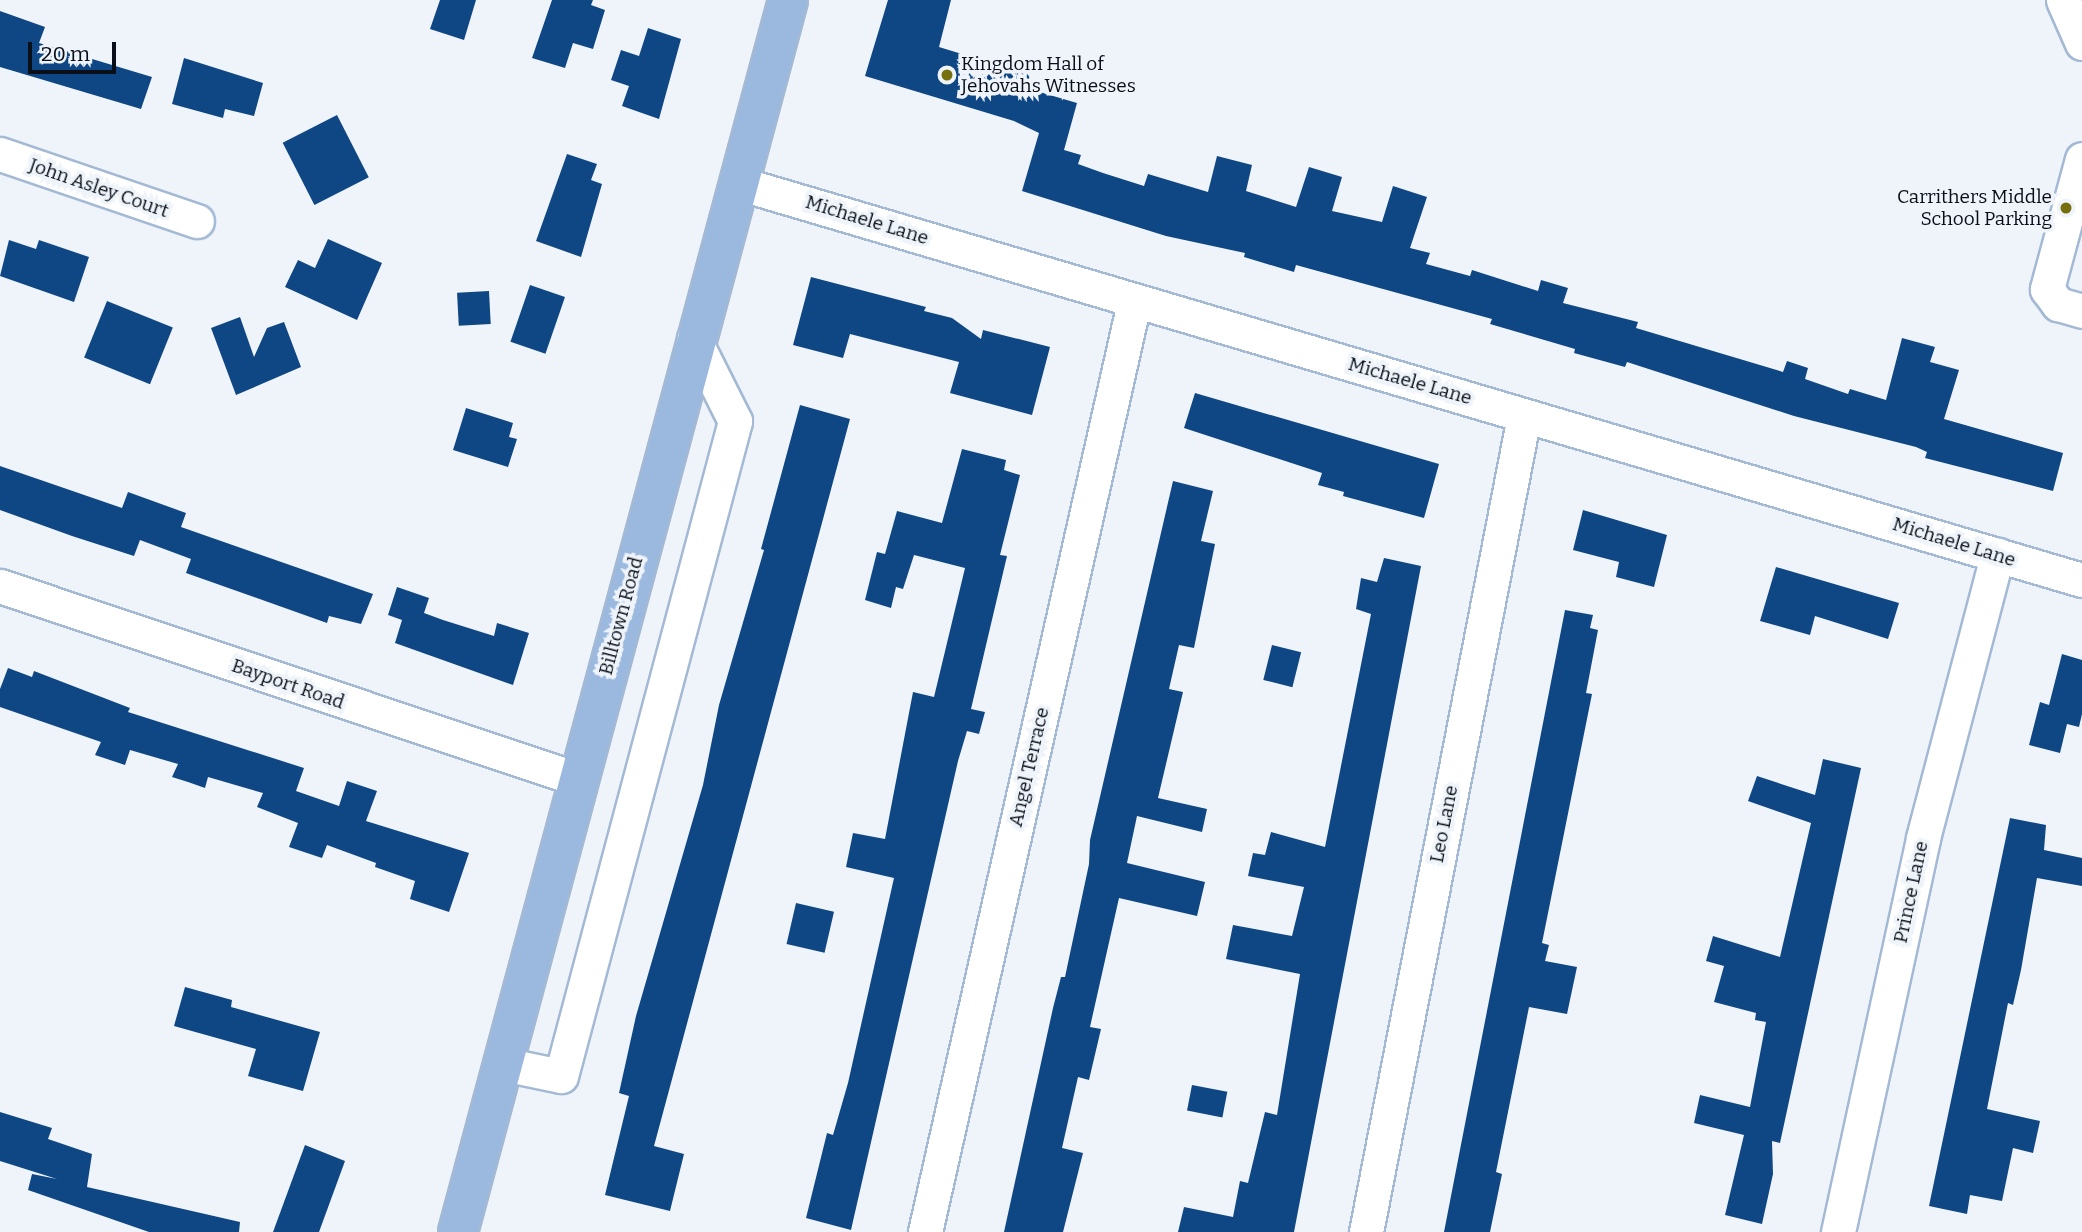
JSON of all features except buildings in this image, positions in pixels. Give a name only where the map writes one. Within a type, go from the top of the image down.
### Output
[{"type":"main road","name":"Billtown Road","points":[[458,1232],[694,339],[788,0]]},
{"type":"street","points":[[2063,0],[2082,43]]},
{"type":"street","name":"John Asley Court","points":[[0,154],[197,221]]},
{"type":"street","points":[[2082,159],[2047,289],[2058,304],[2082,311]]},
{"type":"street","name":"Michaele Lane","points":[[738,183],[2082,580]]},
{"type":"street","name":"Angel Terrace","points":[[925,1232],[1134,302]]},
{"type":"street","points":[[503,1064],[561,1076],[728,448],[735,421],[694,339]]},
{"type":"street","name":"Leo Lane","points":[[1366,1232],[1524,416]]},
{"type":"street","name":"Prince Lane","points":[[1838,1232],[1923,838],[1997,555]]},
{"type":"street","name":"Bayport Road","points":[[0,586],[577,779]]},
{"type":"place","name":"Kingdom Hall of Jehovahs Witnesses","points":[[947,75]]},
{"type":"place","name":"Carrithers Middle School Parking","points":[[2066,208]]}]
